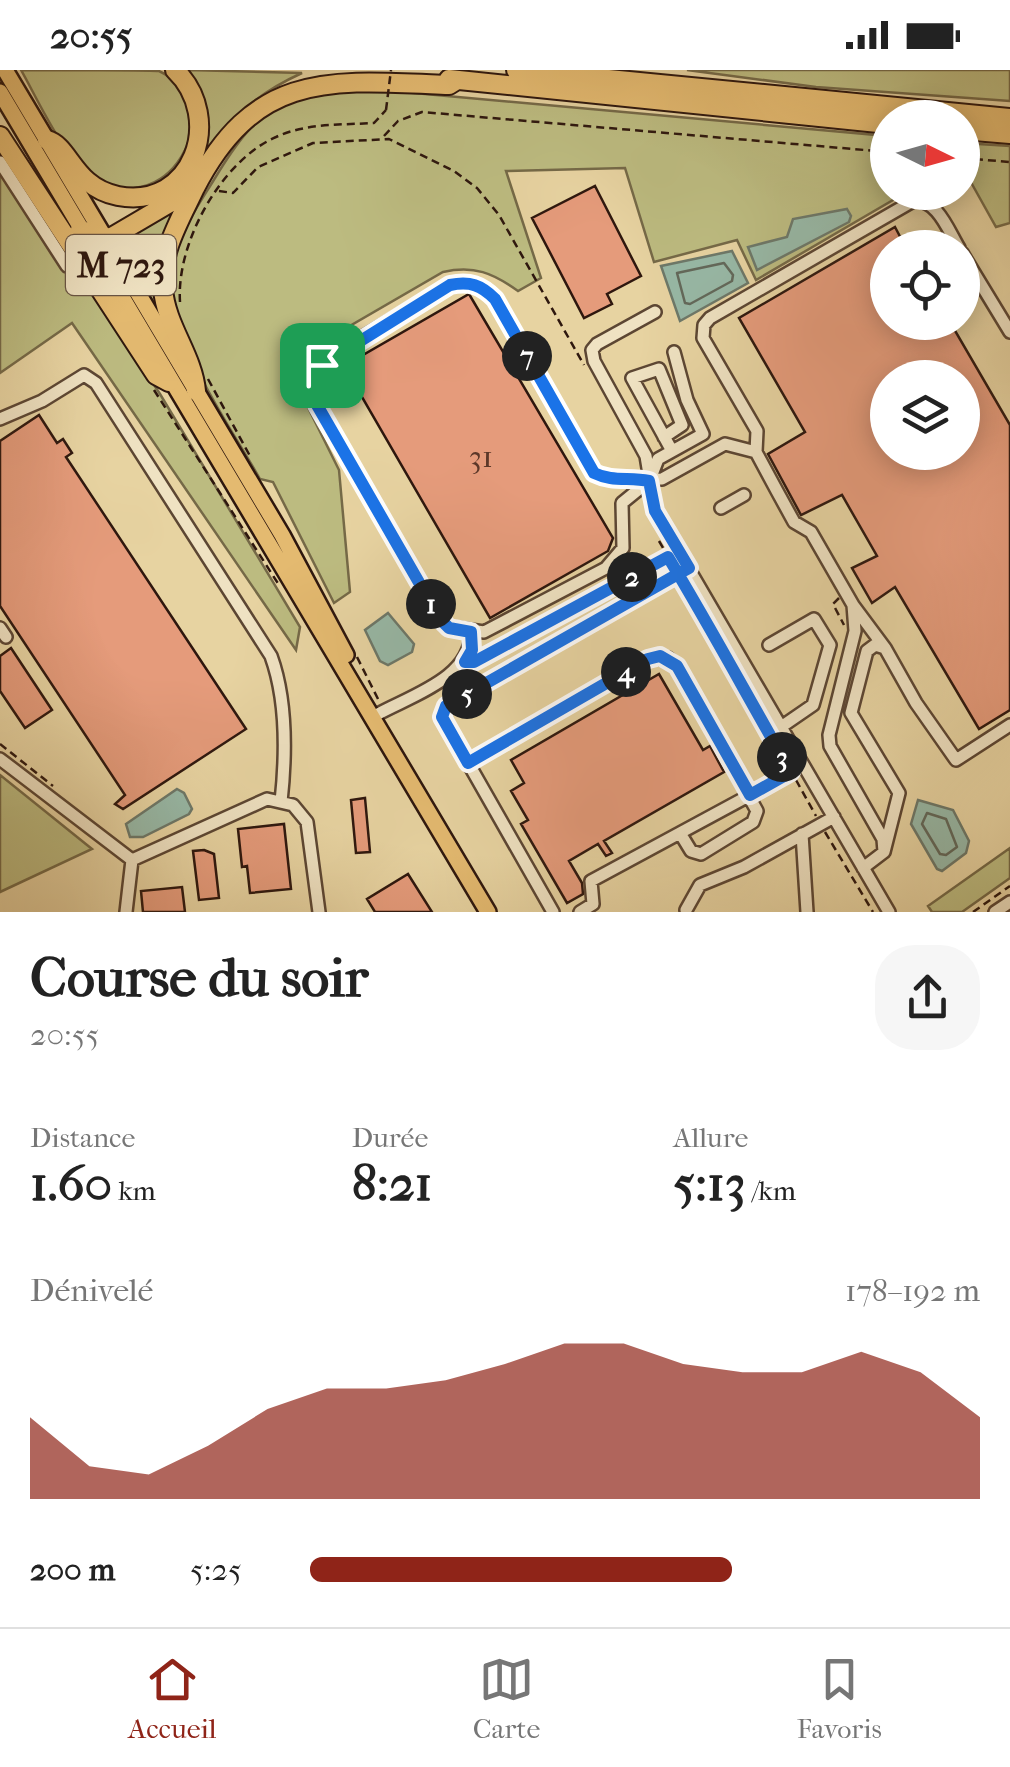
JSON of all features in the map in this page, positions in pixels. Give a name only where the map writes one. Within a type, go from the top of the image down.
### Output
[{"type":"highway","points":[[47,140],[56,142],[82,179],[102,191],[135,198],[169,188],[194,161],[202,131],[195,96],[176,70]]},
{"type":"highway","points":[[379,70],[870,122]]},
{"type":"highway","points":[[516,70],[1010,118]]},
{"type":"highway","points":[[80,230],[104,237],[123,233],[173,202],[200,176],[250,113],[294,87],[336,79],[448,85],[457,80]]},
{"type":"highway","points":[[980,132],[1010,134]]},
{"type":"highway","points":[[0,136],[156,375],[170,382]]},
{"type":"highway","points":[[196,391],[194,376],[170,321],[163,279],[174,230],[200,176]]},
{"type":"main road","name":"M 723","points":[[5,70],[282,535],[381,712],[393,748]]},
{"type":"main road","name":"M 723","points":[[0,92],[488,912]]},
{"type":"street","points":[[0,162],[67,266]]},
{"type":"street","points":[[948,230],[933,206],[923,200],[913,202],[710,318],[704,325],[703,338],[757,431],[756,452],[794,522],[811,532],[850,600],[956,760],[1010,725]]},
{"type":"street","points":[[674,352],[687,400],[703,434],[658,459],[649,481],[622,503],[623,548],[606,568],[484,632],[449,628],[440,619],[317,405],[314,387],[322,365],[450,285],[462,282],[482,287],[495,299],[594,473],[613,480],[630,477],[649,481],[666,478],[726,444],[756,452]]},
{"type":"street","points":[[980,282],[1010,332]]},
{"type":"street","points":[[655,312],[596,344],[592,352],[646,456],[655,511],[680,569],[781,727],[889,912]]},
{"type":"street","points":[[664,437],[682,425],[660,370],[632,378],[664,437],[672,451]]},
{"type":"street","points":[[0,419],[42,401],[84,375],[96,383],[271,656],[277,674],[285,766],[280,802]]},
{"type":"street","points":[[721,508],[744,495]]},
{"type":"street","points":[[553,912],[442,717],[446,706],[680,569]]},
{"type":"street","points":[[850,600],[855,631],[828,735],[830,746],[883,839],[884,852]]},
{"type":"street","points":[[769,645],[814,619],[830,645],[813,706],[781,727]]},
{"type":"street","points":[[381,712],[465,662],[472,650],[471,632]]},
{"type":"street","points":[[863,868],[884,852],[900,793],[851,713],[867,651],[876,645],[885,648]]},
{"type":"street","points":[[468,763],[648,659],[660,656],[677,666],[758,811],[753,822],[701,854],[691,852],[680,833]]},
{"type":"street","points":[[0,759],[132,860]]},
{"type":"street","points":[[580,912],[593,904],[592,881],[791,772]]},
{"type":"street","points":[[132,860],[268,799],[293,805],[307,822],[319,912]]},
{"type":"street","points":[[686,910],[700,885],[744,867],[834,817]]},
{"type":"street","points":[[802,834],[800,891],[807,912]]},
{"type":"street","points":[[126,912],[132,860]]},
{"type":"street","points":[[995,912],[1010,902]]},
{"type":"path","points":[[180,310],[182,270],[189,246],[218,190],[242,159],[277,136],[308,127],[374,124],[386,110],[391,70]]},
{"type":"path","points":[[382,138],[398,121],[422,112],[870,150]]},
{"type":"path","points":[[218,190],[233,193],[258,167],[314,143],[382,138],[454,171],[477,188],[500,215],[592,379]]},
{"type":"path","points":[[980,160],[1010,162]]},
{"type":"path","points":[[205,374],[256,468]]},
{"type":"path","points":[[148,381],[280,587]]},
{"type":"path","points":[[465,662],[474,662],[668,557],[680,569],[872,912]]},
{"type":"path","points":[[845,628],[833,604],[850,600]]},
{"type":"path","points":[[350,644],[381,712]]},
{"type":"path","points":[[973,912],[1010,886]]},
{"type":"shaded area","points":[[21,70],[159,71],[181,88],[191,110],[190,134],[181,157],[165,175],[143,186],[117,187],[88,173],[60,139]]},
{"type":"shaded area","points":[[187,70],[302,73],[249,106],[205,151],[203,109]]},
{"type":"shaded area","points":[[687,70],[1010,70],[1010,101],[816,87]]},
{"type":"shaded area","points":[[348,87],[870,134],[870,210],[876,210],[756,280],[737,240],[654,262],[625,168],[506,171],[541,278],[518,291],[483,272],[443,272],[286,363],[339,470],[350,592],[334,603],[273,482],[260,479],[201,378],[178,322],[173,295],[178,245],[229,156],[265,115],[302,97]]},
{"type":"shaded area","points":[[980,144],[1010,146],[1010,223],[996,227],[980,198]]},
{"type":"shaded area","points":[[0,150],[160,394],[300,627],[296,650],[72,323],[0,373]]},
{"type":"shaded area","points":[[183,204],[164,322],[119,244]]},
{"type":"shaded area","points":[[0,775],[92,849],[0,892]]},
{"type":"shaded area","points":[[1010,848],[1010,878],[962,912],[932,912],[928,906]]},
{"type":"water","points":[[847,209],[849,222],[757,270],[748,247],[787,237],[793,219]]},
{"type":"water","points":[[732,251],[748,283],[680,321],[661,266]]},
{"type":"water","points":[[388,613],[414,644],[412,652],[388,665],[380,661],[365,630]]},
{"type":"water","points":[[177,789],[184,793],[192,809],[189,814],[143,837],[130,837],[126,824]]},
{"type":"water","points":[[918,800],[953,810],[969,841],[966,853],[942,871],[937,869],[911,824]]},
{"type":"building","points":[[595,186],[641,276],[607,294],[612,304],[584,318],[532,218]]},
{"type":"building","points":[[870,242],[870,340],[960,340],[972,360],[870,360],[870,470],[980,470],[980,374],[1010,425],[1010,710],[979,729],[895,587],[872,603],[852,568],[877,556],[842,495],[801,515],[768,454],[805,432],[739,318]]},
{"type":"building","points":[[469,294],[613,538],[608,551],[490,618],[344,366]]},
{"type":"building","points":[[39,415],[57,443],[63,439],[72,453],[66,457],[246,729],[123,809],[115,804],[125,795],[0,606],[0,441]]},
{"type":"building","points":[[11,648],[52,710],[25,728],[0,691],[0,656]]},
{"type":"building","points":[[659,674],[703,750],[710,746],[724,772],[604,841],[612,853],[606,856],[598,844],[569,861],[582,883],[583,894],[567,903],[521,824],[528,820],[511,791],[524,783],[511,760]]},
{"type":"building","points":[[365,798],[370,852],[356,853],[351,800]]},
{"type":"building","points":[[284,824],[291,889],[250,893],[247,866],[242,867],[238,829]]},
{"type":"building","points":[[193,851],[214,854],[219,898],[199,900]]},
{"type":"building","points":[[408,874],[432,912],[375,912],[367,899]]},
{"type":"building","points":[[182,887],[185,912],[143,912],[141,891]]},
{"type":"route","points":[[322,365],[314,387],[317,405],[440,619],[449,628],[471,632],[472,650],[465,662],[474,662],[668,557],[674,566],[678,574],[700,611],[791,772],[750,795],[677,666],[660,656],[648,659],[468,763],[442,717],[446,706],[678,574],[689,568],[655,511],[649,481],[630,477],[613,480],[594,473],[495,299],[482,287],[462,282],[450,285],[322,365]]}]
